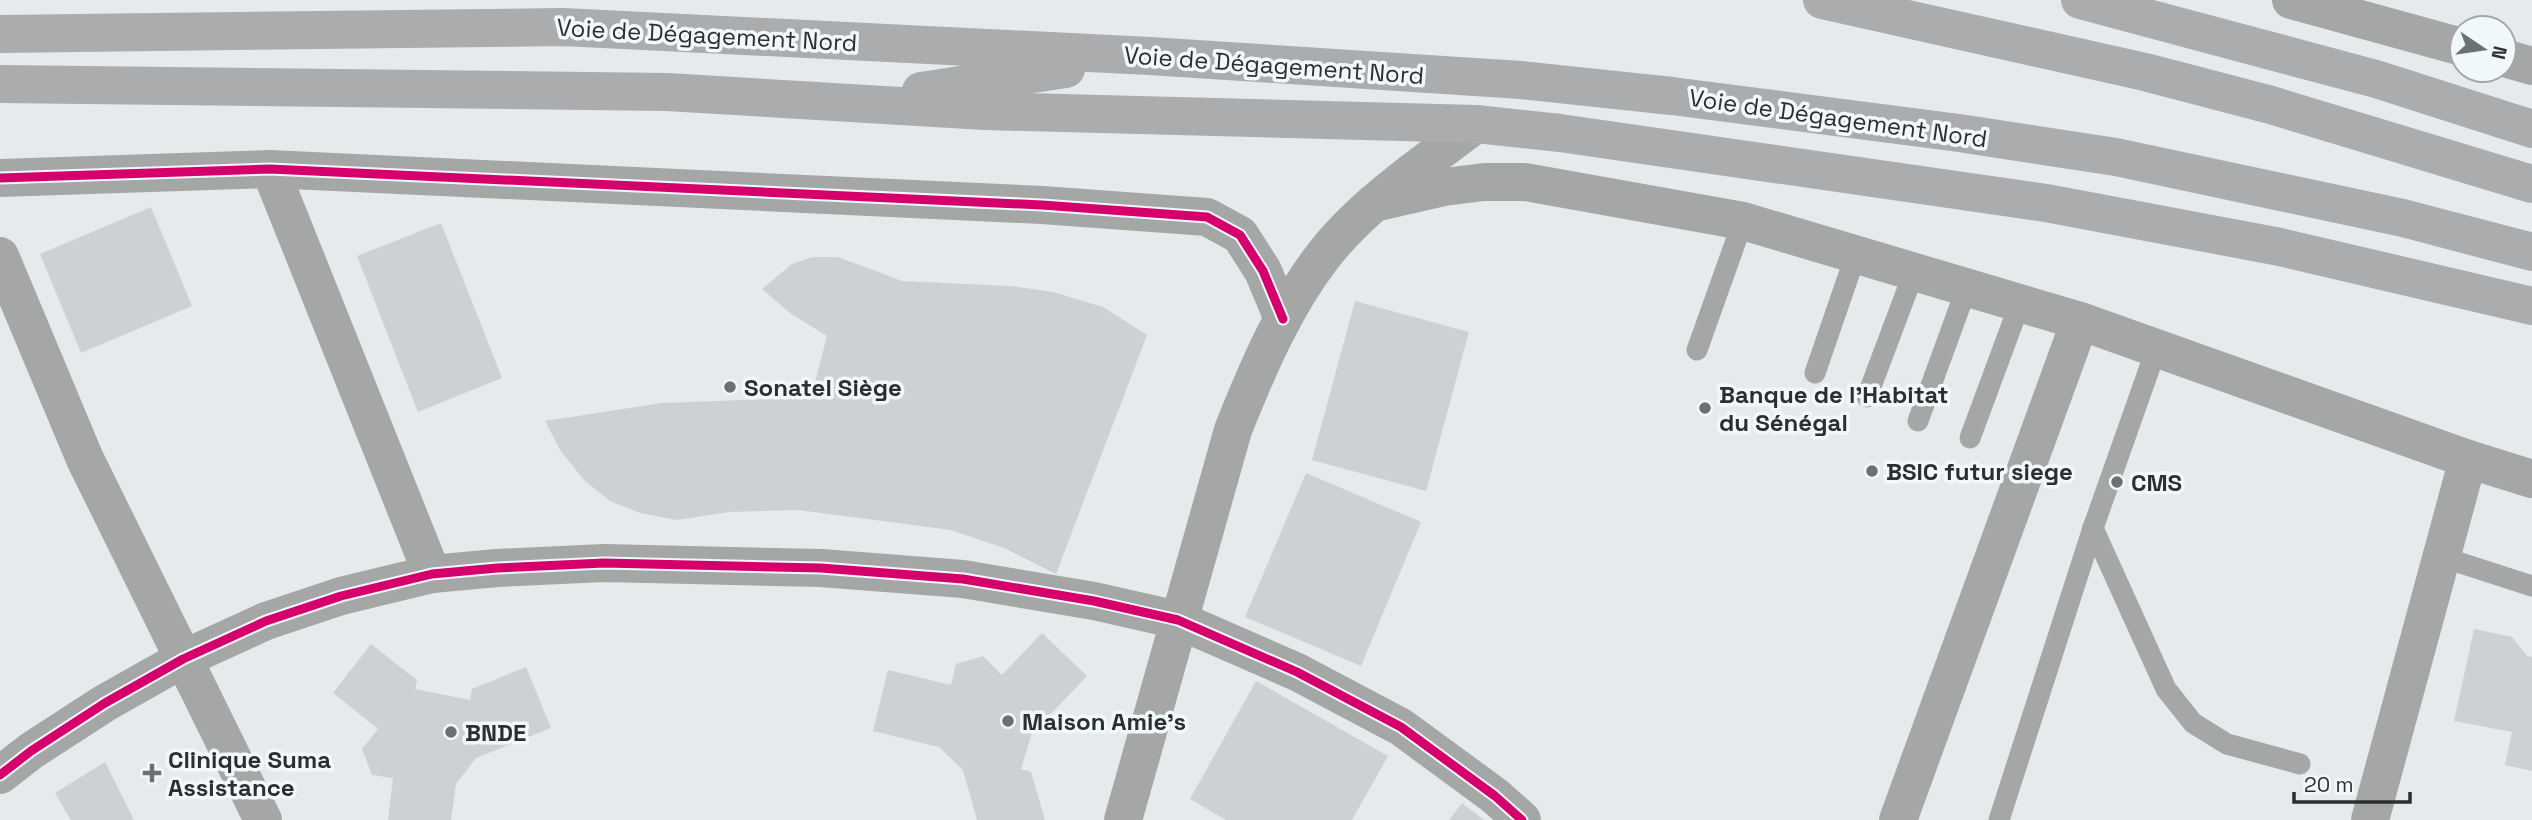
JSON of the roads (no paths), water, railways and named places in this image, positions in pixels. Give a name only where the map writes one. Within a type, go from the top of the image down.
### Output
[{"type":"highway","points":[[2080,0],[2364,75],[2532,129]]},
{"type":"highway","points":[[1837,3],[2145,72],[2271,105],[2532,184]]},
{"type":"highway","name":"Voie de Dégagement Nord","points":[[0,34],[563,27],[1150,56],[1521,79],[1799,112],[2116,157],[2403,218],[2532,252]]},
{"type":"highway","points":[[843,103],[1150,56]]},
{"type":"highway","points":[[0,84],[667,92],[1013,112],[1476,124],[1560,133],[2046,203],[2280,247],[2532,306]]},
{"type":"street","points":[[2291,0],[2448,43]]},
{"type":"street","points":[[1123,820],[1233,430],[1255,376],[1283,320],[1324,255],[1374,203],[1476,124]]},
{"type":"street","points":[[0,178],[270,169],[1042,205],[1207,217],[1240,235],[1263,271],[1283,320]]},
{"type":"street","points":[[270,169],[432,574]]},
{"type":"street","points":[[1374,203],[1444,187],[1484,182],[1525,183],[1743,221],[2080,321],[2468,459],[2532,479]]},
{"type":"street","points":[[0,256],[85,459],[263,820]]},
{"type":"street","points":[[1898,820],[2080,321]]},
{"type":"street","points":[[2370,820],[2468,459]]},
{"type":"street","points":[[0,775],[31,751],[106,703],[183,659],[266,621],[341,596],[432,574],[496,568],[604,563],[821,568],[962,579],[1094,601],[1178,620],[1297,673],[1401,727],[1495,796],[1522,820]]},
{"type":"lane","points":[[1697,350],[1743,221]]},
{"type":"lane","points":[[1815,373],[1856,254]]},
{"type":"lane","points":[[1867,397],[1914,272]]},
{"type":"lane","points":[[1918,421],[1967,287]]},
{"type":"lane","points":[[1970,438],[2020,303]]},
{"type":"lane","points":[[2000,820],[2092,528],[2157,347]]},
{"type":"lane","points":[[2092,528],[2166,689],[2193,723],[2227,744],[2300,764]]},
{"type":"lane","points":[[2442,557],[2532,586]]},
{"type":"place","name":"Sonatel Siège","points":[[730,387]]},
{"type":"place","name":"Banque de l’Habitat du Sénégal","points":[[1705,408]]},
{"type":"place","name":"BSIC futur siege","points":[[1872,471]]},
{"type":"place","name":"CMS","points":[[2117,482]]},
{"type":"place","name":"Maison Amie's","points":[[1008,721]]},
{"type":"place","name":"BNDE","points":[[451,732]]},
{"type":"place","name":"Clinique Suma Assistance","points":[[152,773]]}]
